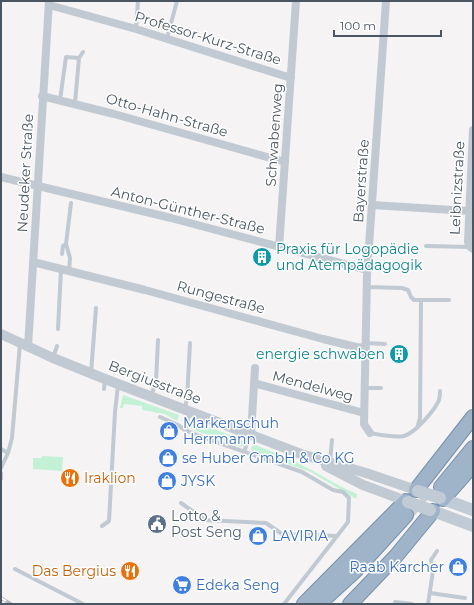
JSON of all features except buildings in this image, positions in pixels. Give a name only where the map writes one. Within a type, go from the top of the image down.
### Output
[{"type":"highway","points":[[417,490],[473,416]]},
{"type":"highway","points":[[439,492],[473,431]]},
{"type":"highway","points":[[439,492],[473,448]]},
{"type":"highway","points":[[439,492],[473,465]]},
{"type":"highway","points":[[304,604],[409,509]]},
{"type":"highway","points":[[319,604],[356,570],[409,509]]},
{"type":"highway","points":[[333,604],[364,575],[409,509]]},
{"type":"highway","points":[[350,604],[396,556],[432,511]]},
{"type":"main road","name":"Bergiusstraße","points":[[417,490],[439,492],[473,510]]},
{"type":"main road","points":[[409,509],[417,490]]},
{"type":"main road","points":[[432,511],[439,492]]},
{"type":"main road","name":"Bergiusstraße","points":[[409,509],[432,511],[473,526]]},
{"type":"street","name":"Schwabenweg","points":[[279,247],[296,1]]},
{"type":"street","name":"Bayerstraße","points":[[370,433],[364,424],[367,270],[386,1]]},
{"type":"street","name":"Professor-Kurz-Straße","points":[[49,3],[167,38],[291,78]]},
{"type":"street","name":"Neudeker Straße","points":[[24,345],[33,262],[42,96],[49,3]]},
{"type":"street","name":"Otto-Hahn-Straße","points":[[42,96],[75,103],[285,162]]},
{"type":"street","name":"Leibnizstraße","points":[[471,248],[468,242],[473,130]]},
{"type":"street","name":"Anton-Günther-Straße","points":[[1,177],[121,206],[367,270]]},
{"type":"street","points":[[372,205],[469,211]]},
{"type":"street","name":"Rungestraße","points":[[33,262],[323,339],[356,347],[366,346]]},
{"type":"street","name":"Bergiusstraße","points":[[1,334],[53,358],[91,373],[104,384],[118,384],[301,454],[417,490]]},
{"type":"street","name":"Mendelweg","points":[[251,434],[255,368]]},
{"type":"street","name":"Mendelweg","points":[[254,383],[364,413]]},
{"type":"street","name":"Bergiusstraße","points":[[301,454],[409,509]]},
{"type":"lane","points":[[136,29],[138,1]]},
{"type":"lane","points":[[167,38],[177,1]]},
{"type":"lane","points":[[75,103],[79,58],[83,52]]},
{"type":"lane","points":[[60,100],[66,57],[79,58]]},
{"type":"lane","points":[[58,329],[65,270],[70,258],[66,244],[70,203]]},
{"type":"lane","points":[[62,254],[63,246],[66,244]]},
{"type":"lane","points":[[426,246],[471,248]]},
{"type":"lane","points":[[367,287],[382,290],[402,288],[408,290],[414,300],[449,300]]},
{"type":"lane","points":[[417,428],[420,418],[421,300]]},
{"type":"lane","points":[[91,373],[96,308]]},
{"type":"lane","points":[[151,396],[156,382],[158,340]]},
{"type":"lane","points":[[185,430],[190,343]]},
{"type":"lane","points":[[366,346],[385,344]]},
{"type":"lane","points":[[1,468],[8,453],[12,438],[24,345]]},
{"type":"lane","points":[[53,358],[57,346]]},
{"type":"lane","points":[[102,526],[109,522],[118,412],[118,384]]},
{"type":"lane","points":[[365,388],[381,388]]},
{"type":"lane","points":[[370,433],[403,436],[410,434],[417,428],[436,405],[440,399],[440,391]]},
{"type":"lane","points":[[160,416],[185,430],[302,472],[333,490],[343,492],[349,498],[348,522],[284,604]]},
{"type":"lane","points":[[244,452],[251,434]]},
{"type":"lane","points":[[330,463],[332,440]]},
{"type":"lane","points":[[1,449],[8,453]]},
{"type":"lane","points":[[1,473],[1,479]]},
{"type":"lane","points":[[180,503],[205,520],[266,523],[282,534],[337,536]]},
{"type":"lane","points":[[428,604],[433,571],[431,560],[437,551]]},
{"type":"lane","points":[[15,569],[83,604]]},
{"type":"lane","points":[[430,593],[465,598]]},
{"type":"lane","points":[[396,602],[412,604]]},
{"type":"green space","points":[[123,395],[179,415],[177,421],[165,414],[142,410],[142,406],[124,404],[123,408],[120,408]]},
{"type":"green space","points":[[191,420],[245,441],[243,446],[240,447],[191,429]]},
{"type":"green space","points":[[253,444],[298,463],[357,494],[356,499],[311,472],[253,452],[251,449]]},
{"type":"green space","points":[[42,456],[63,457],[62,471],[33,469],[33,458],[41,458]]},
{"type":"tunnel","points":[[406,515],[433,482]]},
{"type":"railway","points":[[1,598],[11,604]]},
{"type":"place","name":"Praxis für Logopädie und Atempädagogik","points":[[262,257]]},
{"type":"place","name":"energie schwaben","points":[[399,354]]},
{"type":"place","name":"Markenschuh Herrmann","points":[[169,431]]},
{"type":"place","name":"se Huber GmbH & Co KG","points":[[168,458]]},
{"type":"place","name":"Iraklion","points":[[70,478]]},
{"type":"place","name":"JYSK","points":[[167,481]]},
{"type":"place","name":"Lotto & Post Seng","points":[[157,524]]},
{"type":"place","name":"LAVIRIA","points":[[258,536]]},
{"type":"place","name":"Raab Karcher","points":[[458,567]]},
{"type":"place","name":"Das Bergius","points":[[130,571]]},
{"type":"place","name":"Edeka Seng","points":[[182,585]]}]
